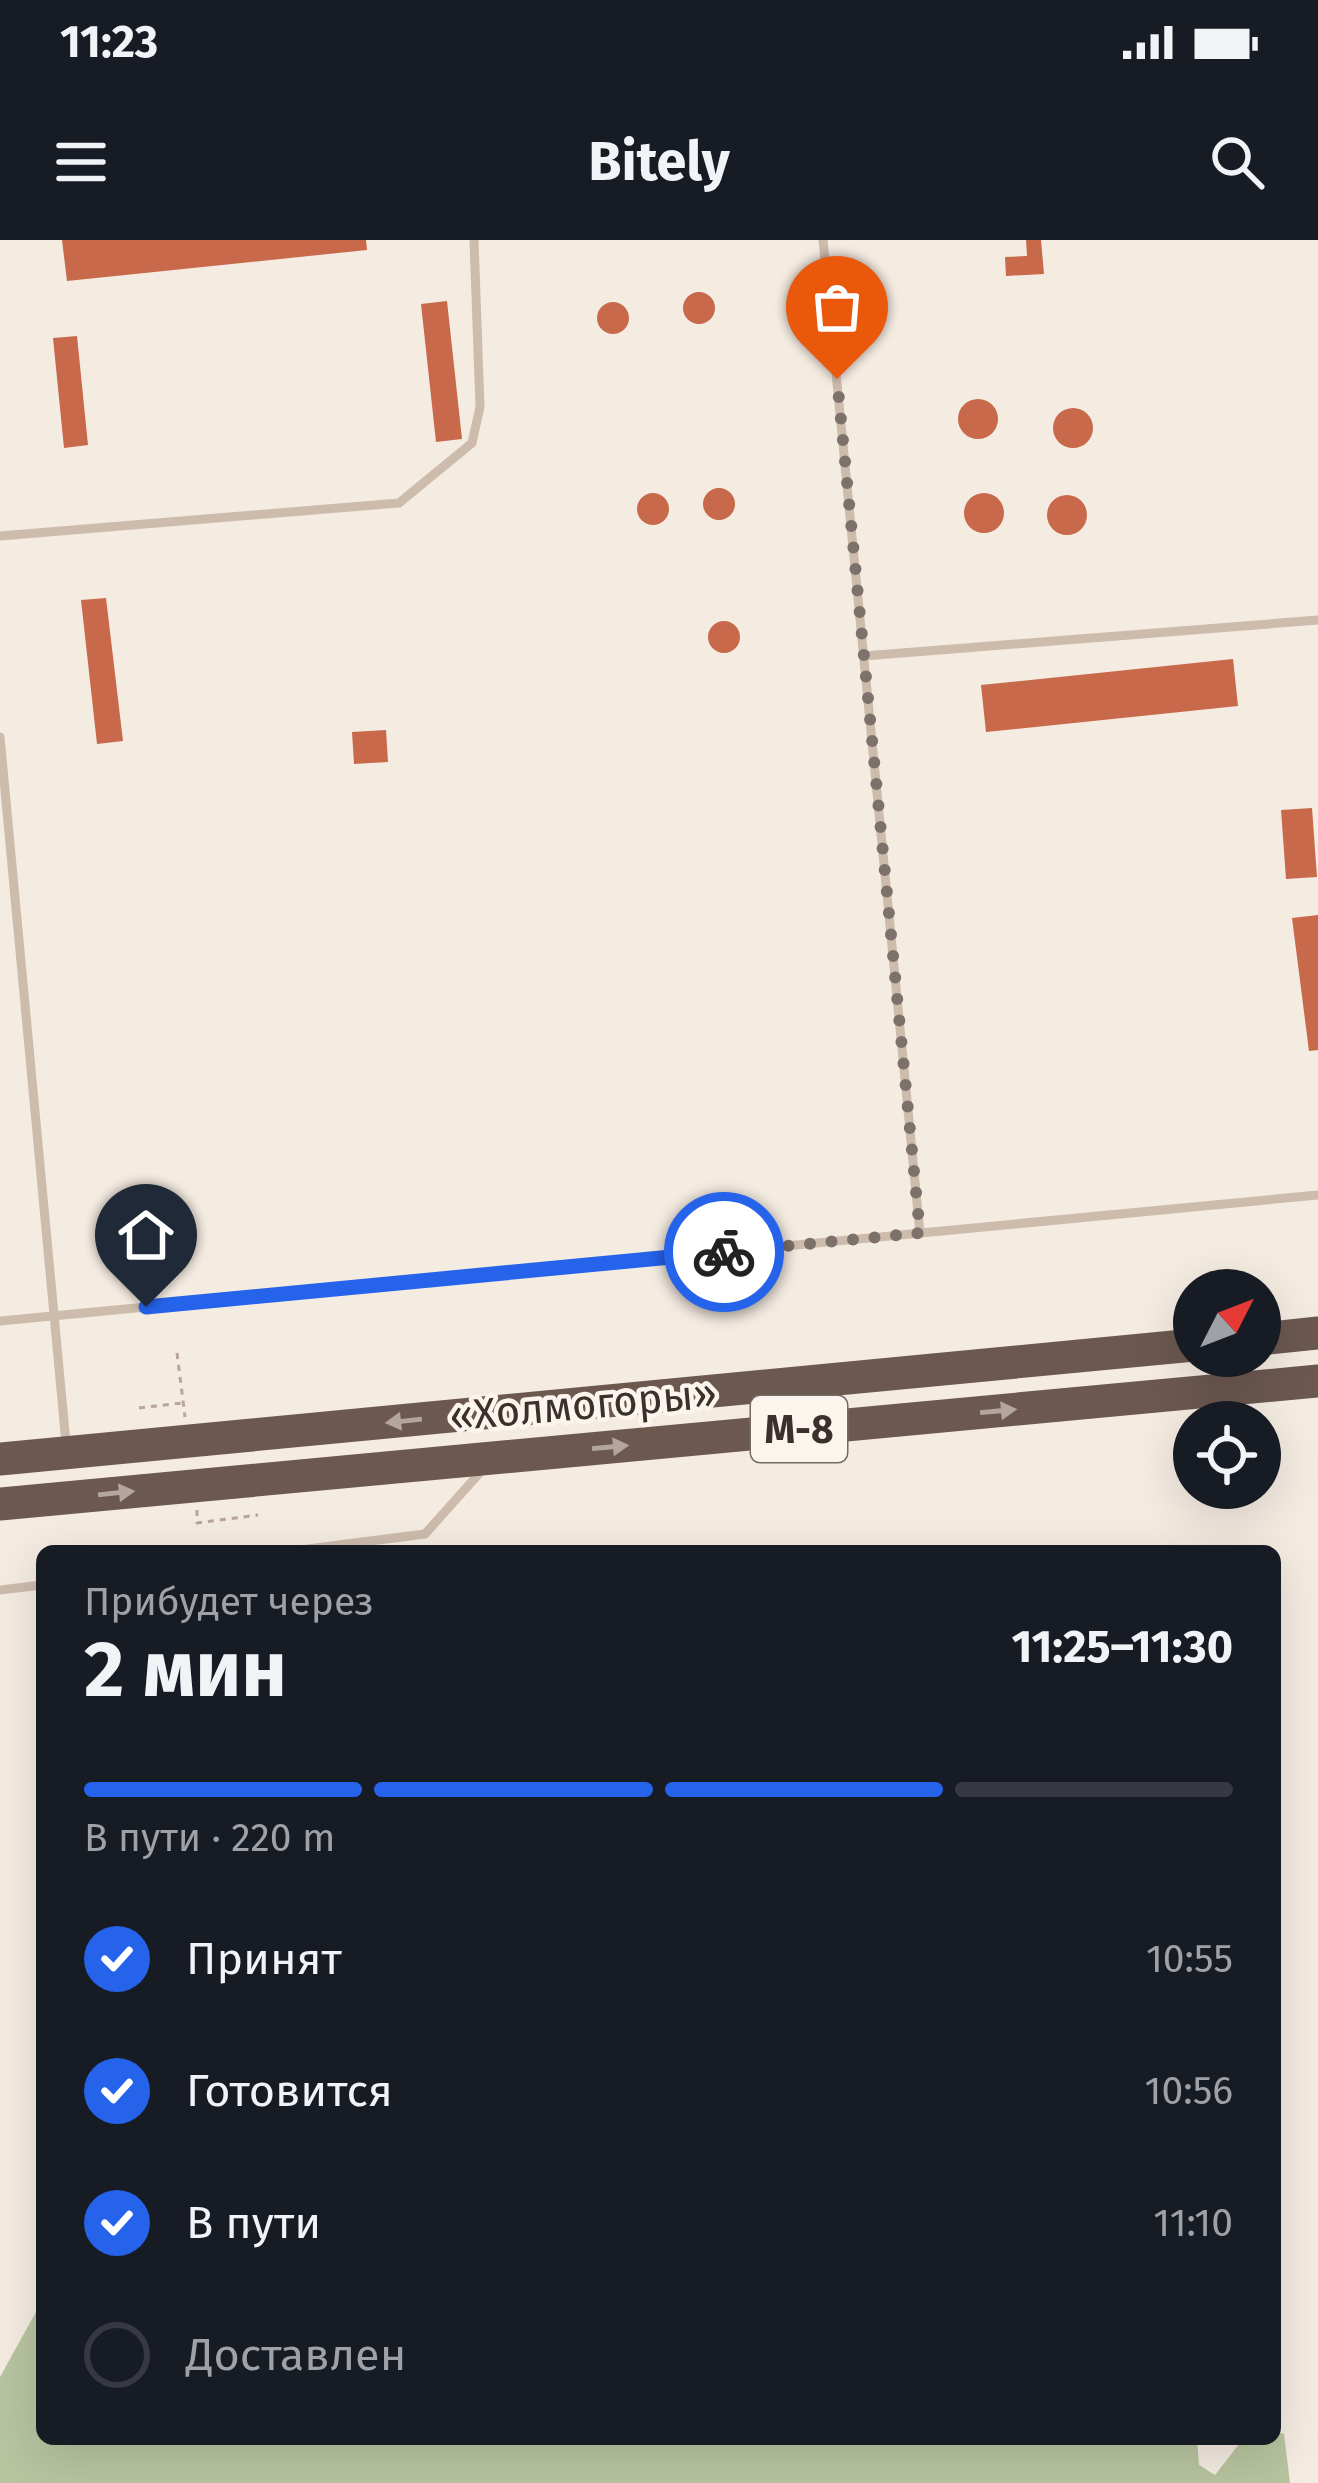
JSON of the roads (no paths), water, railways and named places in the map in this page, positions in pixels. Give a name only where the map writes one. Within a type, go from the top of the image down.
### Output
[{"type":"highway","points":[[1281,1337],[1318,1333]]},
{"type":"highway","name":"«Холмогоры»","points":[[0,1459],[1173,1347]]},
{"type":"highway","name":"«Холмогоры»","points":[[0,1504],[1318,1381]]},
{"type":"highway","points":[[488,1413],[493,1458]]},
{"type":"lane","points":[[0,536],[399,503],[472,443],[480,407],[473,240]]},
{"type":"lane","points":[[823,240],[920,1233]]},
{"type":"lane","points":[[864,656],[1318,620]]},
{"type":"lane","points":[[0,737],[67,1452]]},
{"type":"lane","points":[[0,1322],[1318,1195]]},
{"type":"lane","points":[[339,1545],[425,1534],[493,1458]]},
{"type":"lane","points":[[0,1590],[36,1586]]}]
